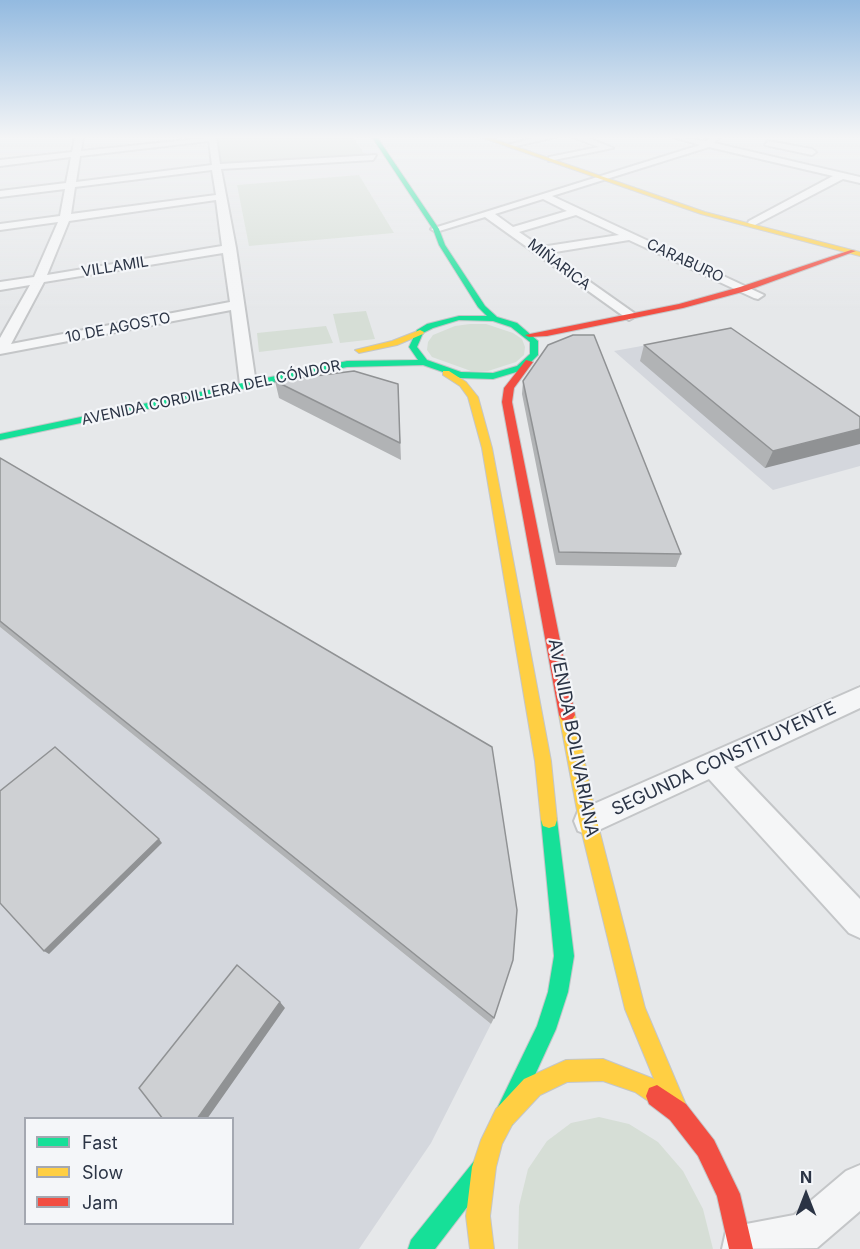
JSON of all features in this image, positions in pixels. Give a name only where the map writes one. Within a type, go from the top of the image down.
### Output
[{"type":"main road","points":[[398,195],[454,287]]},
{"type":"main road","points":[[413,195],[482,307],[494,319]]},
{"type":"main road","points":[[653,195],[713,216],[858,252]]},
{"type":"main road","points":[[661,195],[858,252]]},
{"type":"main road","points":[[529,335],[680,306],[743,289],[858,252]]},
{"type":"main road","points":[[424,362],[413,347],[420,332],[443,321],[477,318],[494,319],[514,325],[529,335],[536,349],[758,295],[820,273],[858,252]]},
{"type":"main road","points":[[805,268],[820,273]]},
{"type":"main road","points":[[443,321],[453,308]]},
{"type":"main road","name":"AVENIDA CORDILLERA DEL CÓNDOR","points":[[0,437],[394,343],[420,332]]},
{"type":"main road","name":"AVENIDA BOLIVARIANA","points":[[536,349],[529,362],[508,388],[507,402],[588,821],[635,1009],[678,1112]]},
{"type":"main road","name":"AVENIDA BOLIVARIANA","points":[[424,362],[463,384],[473,397],[488,448],[543,761],[564,956],[558,992],[546,1029],[492,1140],[484,1167],[478,1216],[482,1249]]},
{"type":"main road","name":"AVENIDA CORDILLERA DEL CÓNDOR","points":[[0,426],[247,379],[347,364],[424,362]]},
{"type":"main road","name":"AVENIDA BOLIVARIANA","points":[[446,373],[493,376],[520,368],[529,362]]},
{"type":"main road","name":"AVENIDA BOLIVARIANA","points":[[504,1118],[532,1087],[566,1071],[603,1070],[642,1084],[678,1112],[706,1148],[728,1194],[741,1248]]},
{"type":"main road","points":[[420,1249],[484,1167]]},
{"type":"street","points":[[0,350],[39,280],[65,218],[68,195]]},
{"type":"street","points":[[436,229],[551,195]]},
{"type":"street","points":[[753,223],[805,195]]},
{"type":"street","points":[[0,227],[219,197],[230,248],[247,379]]},
{"type":"street","name":"CARABURO","points":[[546,197],[758,295]]},
{"type":"street","points":[[513,230],[577,211]]},
{"type":"street","name":"MIÑARICA","points":[[488,214],[629,316]]},
{"type":"street","points":[[540,251],[631,236]]},
{"type":"street","name":"VILLAMIL","points":[[0,286],[230,248]]},
{"type":"street","name":"10 DE AGOSTO","points":[[0,350],[236,305]]},
{"type":"street","points":[[0,319],[17,316]]},
{"type":"street","name":"SEGUNDA CONSTITUYENTE","points":[[588,821],[860,697]]},
{"type":"street","points":[[714,765],[860,922]]},
{"type":"street","points":[[741,1248],[803,1234],[860,1185]]},
{"type":"shaded area","points":[[239,195],[371,195],[394,233],[249,246]]},
{"type":"shaded area","points":[[366,311],[375,339],[340,343],[333,314]]},
{"type":"shaded area","points":[[486,324],[513,333],[522,339],[525,347],[524,355],[516,362],[488,371],[471,371],[432,357],[427,350],[428,342],[433,335],[455,326]]},
{"type":"shaded area","points":[[326,326],[333,343],[259,352],[257,333]]},
{"type":"shaded area","points":[[719,332],[860,430],[860,466],[773,490],[614,351]]},
{"type":"shaded area","points":[[0,627],[491,1024],[431,1143],[359,1249],[0,1249]]},
{"type":"shaded area","points":[[599,1117],[629,1124],[658,1142],[683,1171],[703,1209],[713,1249],[518,1249],[519,1206],[528,1169],[547,1141],[571,1123]]},
{"type":"building","points":[[731,328],[860,417],[860,429],[773,451],[644,345]]},
{"type":"building","points":[[573,335],[594,335],[681,554],[559,552],[523,381],[548,345]]},
{"type":"building","points":[[354,371],[398,384],[400,443],[275,381]]},
{"type":"building","points":[[0,458],[492,747],[517,910],[513,960],[494,1018],[0,621]]},
{"type":"building","points":[[55,747],[159,839],[44,951],[0,903],[0,791]]},
{"type":"building","points":[[237,965],[280,1002],[198,1117],[161,1117],[139,1088]]},
{"type":"traffic: fast","points":[[413,195],[482,307],[494,319]]},
{"type":"traffic: fast","points":[[459,318],[494,319],[514,325],[534,341],[534,355],[520,368],[493,376],[460,375],[424,362],[413,347],[420,332],[430,326],[459,318]]},
{"type":"traffic: fast","points":[[0,437],[347,364],[424,362]]},
{"type":"traffic: fast","points":[[504,1117],[546,1029],[558,992],[564,956],[549,820]]},
{"type":"traffic: fast","points":[[420,1249],[483,1168]]},
{"type":"traffic: slow","points":[[651,195],[703,213],[860,254]]},
{"type":"traffic: slow","points":[[359,350],[394,343],[420,332]]},
{"type":"traffic: slow","points":[[446,373],[463,384],[473,397],[487,448],[543,761],[549,820]]},
{"type":"traffic: slow","points":[[567,715],[588,821],[635,1009],[678,1112]]},
{"type":"traffic: slow","points":[[482,1249],[478,1216],[484,1167],[492,1140],[504,1117],[532,1087],[566,1071],[603,1070],[642,1084],[657,1096]]},
{"type":"traffic: jam","points":[[529,335],[547,334],[680,306],[743,289],[853,251]]},
{"type":"traffic: jam","points":[[529,362],[509,388],[507,402],[567,715]]},
{"type":"traffic: jam","points":[[657,1096],[678,1112],[706,1148],[728,1194],[741,1249]]}]
